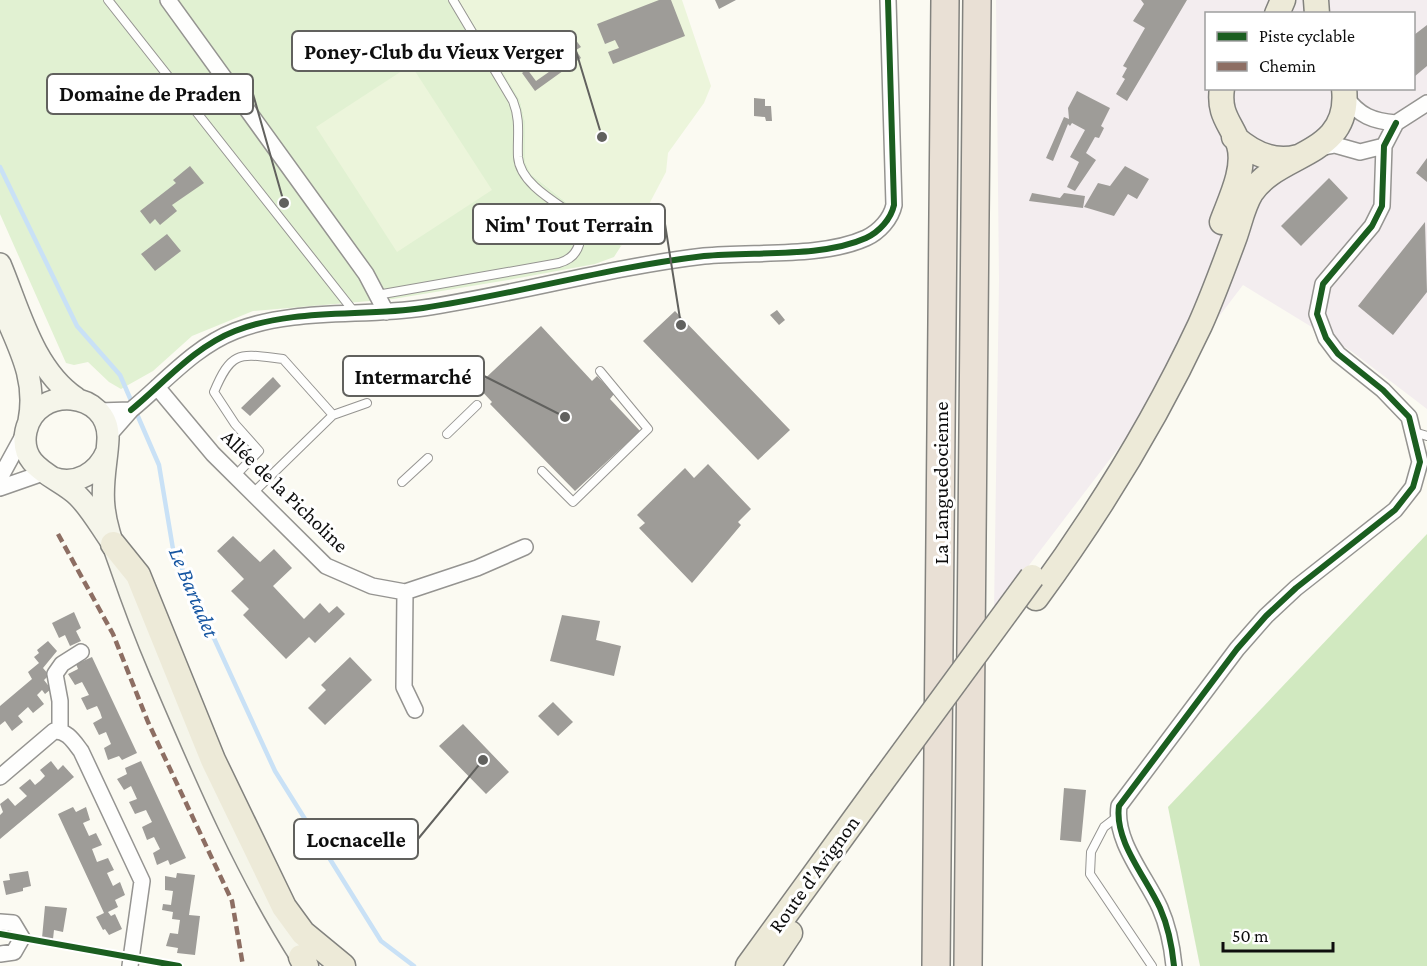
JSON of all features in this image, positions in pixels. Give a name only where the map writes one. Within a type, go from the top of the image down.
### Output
[{"type":"highway","name":"La Languedocienne","points":[[936,966],[945,0]]},
{"type":"highway","name":"La Languedocienne","points":[[968,966],[977,0]]},
{"type":"main road","points":[[1034,588],[1123,438],[1181,327],[1234,187],[1240,153],[1224,119],[1220,99],[1222,90]]},
{"type":"main road","points":[[1034,588],[1092,518],[1149,424],[1200,323],[1249,196],[1268,175],[1312,151],[1338,125],[1344,92]]},
{"type":"main road","points":[[1234,137],[1261,156],[1277,159],[1312,151]]},
{"type":"main road","points":[[0,264],[42,363],[57,383],[98,411],[105,422],[108,441],[104,505],[113,544],[141,623],[218,807],[256,881],[304,963]]},
{"type":"main road","points":[[0,302],[31,380],[33,397],[25,444],[29,457],[45,474],[81,498],[138,575],[213,760],[284,907],[303,933],[343,966]]},
{"type":"main road","points":[[28,426],[39,408],[50,401],[62,397],[76,398]]},
{"type":"main road","points":[[45,474],[65,480],[84,477],[95,470],[108,441]]},
{"type":"main road","name":"Route d'Avignon","points":[[754,964],[1034,588]]},
{"type":"street","points":[[168,0],[366,274],[386,312]]},
{"type":"street","points":[[108,441],[131,410],[157,387],[200,351],[233,332],[292,319],[386,312],[490,297],[657,263],[750,252],[789,252],[849,243],[872,234],[887,220],[894,205],[888,0]]},
{"type":"street","points":[[1344,92],[1355,110],[1366,117],[1396,123]]},
{"type":"street","points":[[1174,966],[1170,940],[1160,907],[1119,829],[1117,817],[1119,806],[1128,791],[1244,640],[1296,588],[1395,510],[1413,487],[1420,462],[1420,434],[1402,407],[1331,345],[1317,314],[1323,284],[1372,226],[1382,206],[1384,146],[1396,123],[1427,103]]},
{"type":"street","points":[[1312,151],[1335,144],[1360,152],[1384,146]]},
{"type":"street","name":"Allée de la Picholine","points":[[157,387],[213,454],[326,566],[372,586],[405,592],[477,568],[525,546]]},
{"type":"street","points":[[98,411],[131,410]]},
{"type":"street","points":[[0,478],[28,426]]},
{"type":"street","points":[[0,488],[45,474]]},
{"type":"street","points":[[405,592],[404,687],[415,710]]},
{"type":"street","points":[[60,730],[60,701],[55,674],[62,664],[81,652]]},
{"type":"street","points":[[0,777],[50,733],[60,730]]},
{"type":"street","points":[[60,730],[72,738],[81,751],[140,873],[141,889],[130,966]]},
{"type":"street","points":[[0,922],[13,924],[21,938],[14,952],[0,954]]},
{"type":"lane","points":[[108,0],[356,314]]},
{"type":"lane","points":[[377,295],[559,263],[571,260],[580,246],[582,234],[579,219],[522,173],[518,158],[519,117],[513,101],[453,0]]},
{"type":"lane","points":[[235,476],[259,452],[235,424],[214,392],[225,366],[244,354],[283,359],[333,415]]},
{"type":"lane","points":[[542,471],[573,502],[648,429],[600,371]]},
{"type":"lane","points":[[252,493],[333,415],[367,403]]},
{"type":"lane","points":[[447,434],[477,405]]},
{"type":"lane","points":[[402,482],[428,458]]},
{"type":"lane","points":[[1117,817],[1104,827],[1091,852],[1090,874],[1152,966]]},
{"type":"shaded area","points":[[996,0],[1427,0],[1427,409],[1351,351],[1243,285],[994,611],[999,280]]},
{"type":"green space","points":[[0,0],[459,0],[520,100],[525,121],[525,161],[531,174],[621,246],[614,257],[595,264],[508,280],[393,299],[253,311],[192,336],[153,371],[121,389],[109,382],[88,362],[74,365],[66,363],[0,214]]},
{"type":"green space","points":[[459,0],[682,0],[711,86],[704,103],[668,153],[666,172],[636,229],[621,246],[531,174],[525,162],[525,121],[520,100]]},
{"type":"green space","points":[[411,65],[492,190],[397,252],[316,127]]},
{"type":"green space","points":[[1427,534],[1427,966],[1200,966],[1168,807]]},
{"type":"building","points":[[659,0],[671,0],[685,36],[613,64],[608,52],[619,48],[615,40],[605,44],[597,24]]},
{"type":"building","points":[[715,0],[736,0],[719,9]]},
{"type":"building","points":[[1141,0],[1187,0],[1127,101],[1116,94],[1125,79],[1122,77],[1127,68],[1123,66],[1145,28],[1133,21],[1144,4]]},
{"type":"building","points":[[1427,25],[1427,66],[1415,76],[1415,34]]},
{"type":"building","points":[[575,39],[581,47],[576,50],[581,58],[535,91],[522,73],[527,69],[536,81],[566,60],[557,47],[563,43],[565,46]]},
{"type":"building","points":[[1077,91],[1110,108],[1101,126],[1104,128],[1099,138],[1095,137],[1086,153],[1096,160],[1075,191],[1067,187],[1079,162],[1070,157],[1085,130],[1072,123],[1070,126],[1068,124],[1053,161],[1046,158],[1064,117],[1069,119],[1068,108]]},
{"type":"building","points":[[754,98],[765,99],[765,106],[771,106],[772,121],[766,121],[765,117],[754,116]]},
{"type":"building","points":[[1427,158],[1427,182],[1416,173]]},
{"type":"building","points":[[190,166],[204,183],[172,205],[177,211],[160,225],[155,219],[150,224],[140,211],[176,183],[173,180]]},
{"type":"building","points":[[1125,166],[1149,179],[1137,199],[1128,194],[1114,216],[1084,207],[1098,183],[1110,186]]},
{"type":"building","points":[[1329,178],[1348,198],[1301,246],[1281,226]]},
{"type":"building","points":[[1032,193],[1060,198],[1064,193],[1085,196],[1083,208],[1029,201]]},
{"type":"building","points":[[1425,222],[1427,292],[1393,335],[1358,306]]},
{"type":"building","points":[[167,234],[181,251],[155,271],[141,254]]},
{"type":"building","points":[[777,310],[785,320],[779,325],[770,315]]},
{"type":"building","points":[[675,311],[790,430],[758,460],[643,341]]},
{"type":"building","points":[[541,326],[592,381],[597,376],[614,394],[610,399],[640,431],[575,491],[490,404],[492,402],[477,386]]},
{"type":"building","points":[[273,377],[281,386],[250,416],[241,408]]},
{"type":"building","points":[[708,464],[751,509],[738,522],[741,525],[692,583],[639,528],[645,523],[637,515],[685,468],[694,478]]},
{"type":"building","points":[[233,536],[260,562],[274,549],[292,568],[273,586],[304,619],[320,603],[329,613],[337,606],[345,614],[315,643],[309,637],[286,659],[243,615],[249,609],[231,591],[244,579],[217,551]]},
{"type":"building","points":[[74,612],[81,628],[76,631],[81,641],[70,646],[65,635],[59,638],[52,623]]},
{"type":"building","points":[[562,615],[600,621],[596,640],[621,646],[614,676],[550,661]]},
{"type":"building","points":[[48,641],[57,651],[43,668],[49,675],[44,680],[51,689],[45,694],[42,690],[37,695],[44,704],[33,713],[28,707],[18,716],[23,722],[12,731],[5,721],[0,725],[0,706],[32,679],[28,672],[39,663],[34,657],[39,653],[37,650]]},
{"type":"building","points":[[92,657],[137,753],[122,760],[119,756],[108,760],[104,748],[111,744],[106,732],[99,735],[93,723],[102,718],[100,712],[97,706],[87,710],[81,698],[89,695],[82,682],[75,685],[68,674],[78,669],[76,664]]},
{"type":"building","points":[[350,657],[372,680],[325,725],[308,708],[326,690],[321,685]]},
{"type":"building","points":[[553,702],[573,722],[558,736],[538,716]]},
{"type":"building","points":[[463,724],[509,772],[486,794],[439,746]]},
{"type":"building","points":[[51,761],[58,770],[63,765],[74,777],[0,839],[0,815],[3,812],[0,804],[8,798],[15,806],[27,796],[19,788],[30,779],[35,785],[40,781],[45,776],[40,770]]},
{"type":"building","points":[[141,761],[186,858],[170,865],[168,860],[157,865],[153,853],[160,849],[154,837],[147,840],[142,827],[152,822],[146,810],[135,814],[129,802],[137,799],[131,786],[124,790],[117,779],[127,774],[125,768]]},
{"type":"building","points":[[1064,788],[1086,790],[1081,842],[1060,840]]},
{"type":"building","points":[[73,807],[76,812],[86,807],[90,820],[83,823],[89,836],[96,833],[102,845],[92,849],[97,862],[108,858],[114,870],[107,873],[113,886],[120,882],[125,895],[115,900],[118,907],[108,912],[111,916],[115,914],[122,929],[109,935],[105,929],[103,930],[96,917],[104,913],[58,814]]},
{"type":"building","points":[[28,871],[31,886],[23,888],[23,891],[6,895],[3,881],[10,880],[9,874]]},
{"type":"building","points":[[177,873],[195,875],[189,915],[200,916],[195,955],[177,953],[178,948],[166,946],[170,933],[178,934],[180,920],[172,919],[173,912],[162,910],[163,904],[171,905],[173,891],[165,890],[165,876],[176,878]]},
{"type":"building","points":[[45,906],[67,908],[63,932],[54,930],[53,939],[42,938]]},
{"type":"waterway","name":"Le Bartadet","points":[[0,167],[77,326],[120,375],[159,465],[173,549],[275,771],[381,941],[414,966]]},
{"type":"marked path","points":[[58,534],[113,634],[148,722],[232,901],[243,966]]},
{"type":"cycle path","points":[[131,410],[206,346],[235,331],[257,324],[304,316],[423,308],[669,261],[704,256],[829,249],[866,238],[880,229],[894,205],[888,0]]},
{"type":"cycle path","points":[[1174,966],[1163,915],[1132,858],[1121,832],[1119,806],[1237,649],[1266,616],[1296,588],[1395,510],[1413,487],[1420,462],[1409,417],[1383,390],[1338,354],[1326,338],[1317,314],[1323,284],[1372,226],[1382,206],[1384,146],[1396,123]]},
{"type":"cycle path","points":[[0,934],[179,966]]},
{"type":"place","name":"Poney-Club du Vieux Verger","points":[[602,137]]},
{"type":"place","name":"Domaine de Praden","points":[[284,203]]},
{"type":"place","name":"Nim' Tout Terrain","points":[[681,325]]},
{"type":"place","name":"Intermarché","points":[[565,417]]},
{"type":"place","name":"Locnacelle","points":[[483,760]]}]
